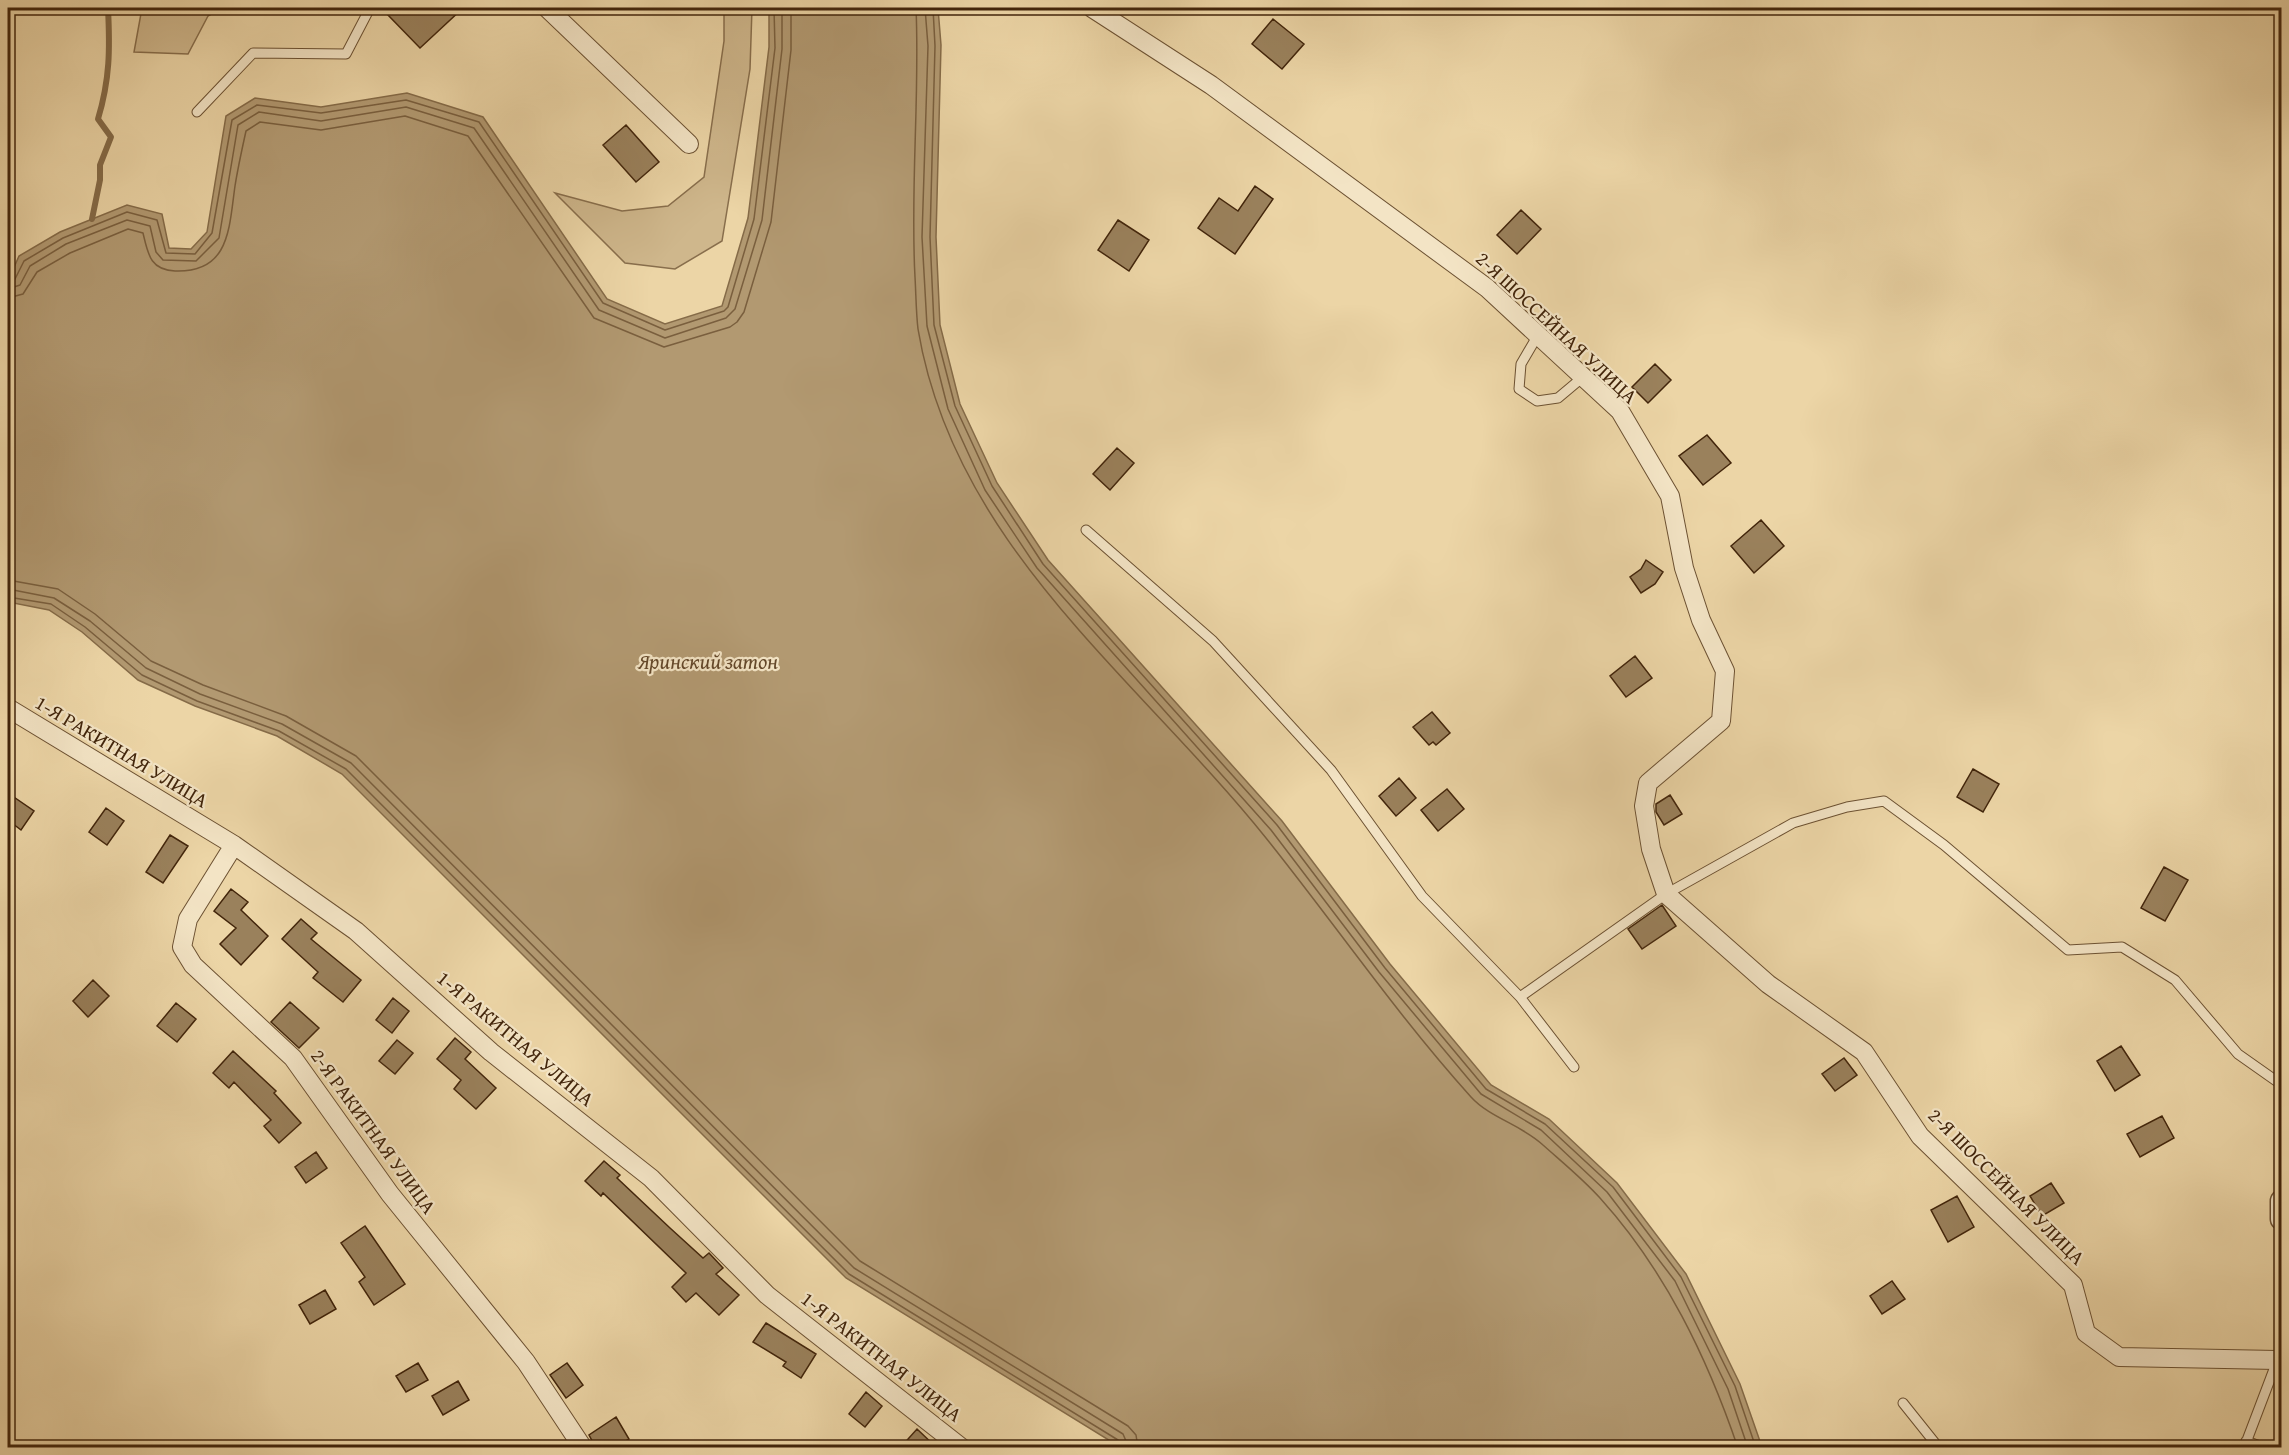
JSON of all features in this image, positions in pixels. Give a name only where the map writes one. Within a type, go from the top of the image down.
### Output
[{"type":"street","points":[[547,8],[688,144]]},
{"type":"street","name":"2-Я ШОССЕЙНАЯ УЛИЦА","points":[[1092,8],[1211,85],[1487,288],[1620,411],[1670,496],[1684,568],[1701,620],[1725,671],[1721,721],[1648,783],[1644,806],[1651,849],[1666,894],[1768,984],[1864,1052],[1920,1136],[2073,1285],[2086,1333],[2119,1357],[2279,1354]]},
{"type":"street","name":"1-Я РАКИТНАЯ УЛИЦА","points":[[8,708],[234,845],[356,931],[491,1052],[651,1178],[767,1295],[962,1448]]},
{"type":"street","name":"2-Я РАКИТНАЯ УЛИЦА","points":[[234,845],[188,920],[182,947],[193,965],[293,1058],[390,1194],[526,1362],[583,1448]]},
{"type":"street","points":[[2282,1201],[2282,1220]]},
{"type":"lane","points":[[197,112],[253,53],[346,54],[370,8]]},
{"type":"lane","points":[[1538,335],[1521,364],[1519,389],[1536,401],[1558,398],[1584,377]]},
{"type":"lane","points":[[1086,530],[1213,641],[1331,770],[1422,896],[1520,997],[1574,1067]]},
{"type":"lane","points":[[1520,997],[1666,894],[1793,823],[1846,807],[1884,801],[1944,845],[2068,950],[2122,947],[2175,980],[2238,1054],[2282,1085]]},
{"type":"lane","points":[[2265,1448],[2245,1444],[2279,1354]]},
{"type":"lane","points":[[1903,1403],[1940,1448]]},
{"type":"shaded area","points":[[142,8],[222,8],[208,16],[188,54],[134,52]]},
{"type":"shaded area","points":[[724,8],[752,8],[750,69],[722,241],[675,269],[625,263],[555,193],[622,211],[668,206],[704,177],[724,41]]},
{"type":"water","name":"Яринский затон","points":[[769,8],[938,8],[941,45],[936,237],[940,325],[960,404],[997,483],[1048,560],[1282,821],[1390,964],[1491,1085],[1549,1119],[1617,1183],[1686,1274],[1740,1384],[1762,1447],[1120,1447],[846,1278],[342,774],[277,736],[195,706],[138,680],[82,632],[49,610],[8,602],[8,281],[19,256],[60,232],[127,205],[162,214],[169,248],[191,249],[207,232],[226,116],[255,98],[321,107],[407,93],[483,117],[607,299],[665,324],[722,306],[748,218],[769,47]]},
{"type":"building","points":[[396,8],[463,8],[420,48],[388,15]]},
{"type":"building","points":[[1273,19],[1304,44],[1282,69],[1252,44]]},
{"type":"building","points":[[626,125],[659,162],[636,182],[603,145]]},
{"type":"building","points":[[1255,186],[1273,199],[1235,254],[1198,228],[1219,198],[1238,211]]},
{"type":"building","points":[[1521,210],[1541,229],[1517,254],[1497,235]]},
{"type":"building","points":[[1118,220],[1149,240],[1129,271],[1098,250]]},
{"type":"building","points":[[1655,364],[1671,380],[1648,403],[1632,387]]},
{"type":"building","points":[[1707,435],[1731,463],[1703,485],[1679,456]]},
{"type":"building","points":[[1117,448],[1134,463],[1110,490],[1093,474]]},
{"type":"building","points":[[1761,520],[1784,546],[1754,573],[1731,546]]},
{"type":"building","points":[[1646,560],[1663,572],[1655,584],[1641,593],[1630,577],[1641,569]]},
{"type":"building","points":[[1635,656],[1652,678],[1626,697],[1610,676]]},
{"type":"building","points":[[1432,712],[1450,733],[1436,745],[1433,742],[1429,745],[1413,727]]},
{"type":"building","points":[[1973,769],[1999,784],[1983,812],[1957,797]]},
{"type":"building","points":[[1399,778],[1416,798],[1396,816],[1379,796]]},
{"type":"building","points":[[1447,789],[1464,809],[1438,831],[1421,810]]},
{"type":"building","points":[[8,793],[34,811],[21,830],[8,820]]},
{"type":"building","points":[[1670,795],[1682,814],[1664,825],[1656,812],[1656,804]]},
{"type":"building","points":[[106,808],[124,821],[107,845],[89,832]]},
{"type":"building","points":[[170,835],[188,846],[163,883],[146,872]]},
{"type":"building","points":[[2164,867],[2188,880],[2165,921],[2141,908]]},
{"type":"building","points":[[231,889],[248,902],[241,910],[268,936],[241,965],[220,944],[236,928],[214,911]]},
{"type":"building","points":[[1662,905],[1676,926],[1642,949],[1628,929]]},
{"type":"building","points":[[301,919],[317,933],[311,939],[361,980],[343,1002],[313,978],[318,972],[282,939]]},
{"type":"building","points":[[93,980],[109,996],[88,1017],[73,1001]]},
{"type":"building","points":[[393,998],[409,1011],[392,1033],[376,1020]]},
{"type":"building","points":[[290,1002],[319,1028],[299,1048],[271,1022]]},
{"type":"building","points":[[176,1003],[196,1019],[177,1042],[157,1026]]},
{"type":"building","points":[[455,1038],[471,1052],[465,1059],[496,1088],[476,1109],[454,1089],[461,1080],[437,1059]]},
{"type":"building","points":[[397,1040],[413,1053],[395,1074],[379,1061]]},
{"type":"building","points":[[2121,1046],[2140,1075],[2115,1091],[2097,1061]]},
{"type":"building","points":[[233,1051],[276,1091],[274,1093],[301,1123],[279,1143],[264,1126],[271,1120],[234,1082],[229,1088],[213,1073]]},
{"type":"building","points":[[1844,1058],[1857,1075],[1835,1091],[1822,1074]]},
{"type":"building","points":[[2162,1116],[2174,1138],[2140,1157],[2127,1134]]},
{"type":"building","points":[[316,1152],[327,1168],[306,1183],[295,1167]]},
{"type":"building","points":[[604,1161],[620,1175],[617,1178],[703,1258],[709,1253],[723,1268],[716,1274],[739,1295],[719,1315],[696,1293],[686,1302],[672,1287],[686,1273],[603,1193],[601,1196],[585,1181]]},
{"type":"building","points":[[2051,1183],[2064,1203],[2042,1216],[2030,1196]]},
{"type":"building","points":[[1957,1196],[1974,1227],[1948,1242],[1931,1210]]},
{"type":"building","points":[[365,1226],[405,1284],[374,1305],[359,1282],[365,1277],[341,1243]]},
{"type":"building","points":[[1892,1281],[1905,1299],[1882,1314],[1870,1296]]},
{"type":"building","points":[[325,1290],[336,1309],[310,1324],[299,1305]]},
{"type":"building","points":[[766,1323],[816,1354],[801,1378],[783,1366],[786,1362],[753,1342]]},
{"type":"building","points":[[418,1363],[428,1380],[406,1392],[396,1376]]},
{"type":"building","points":[[567,1363],[583,1385],[566,1398],[550,1375]]},
{"type":"building","points":[[458,1381],[469,1400],[443,1415],[432,1396]]},
{"type":"building","points":[[866,1392],[882,1406],[865,1427],[849,1414]]},
{"type":"building","points":[[616,1417],[629,1439],[615,1448],[596,1448],[589,1435]]},
{"type":"building","points":[[917,1429],[937,1448],[900,1448]]},
{"type":"waterway","points":[[92,219],[100,180],[100,165],[111,137],[98,119],[105,91],[108,64],[108,8]]}]
